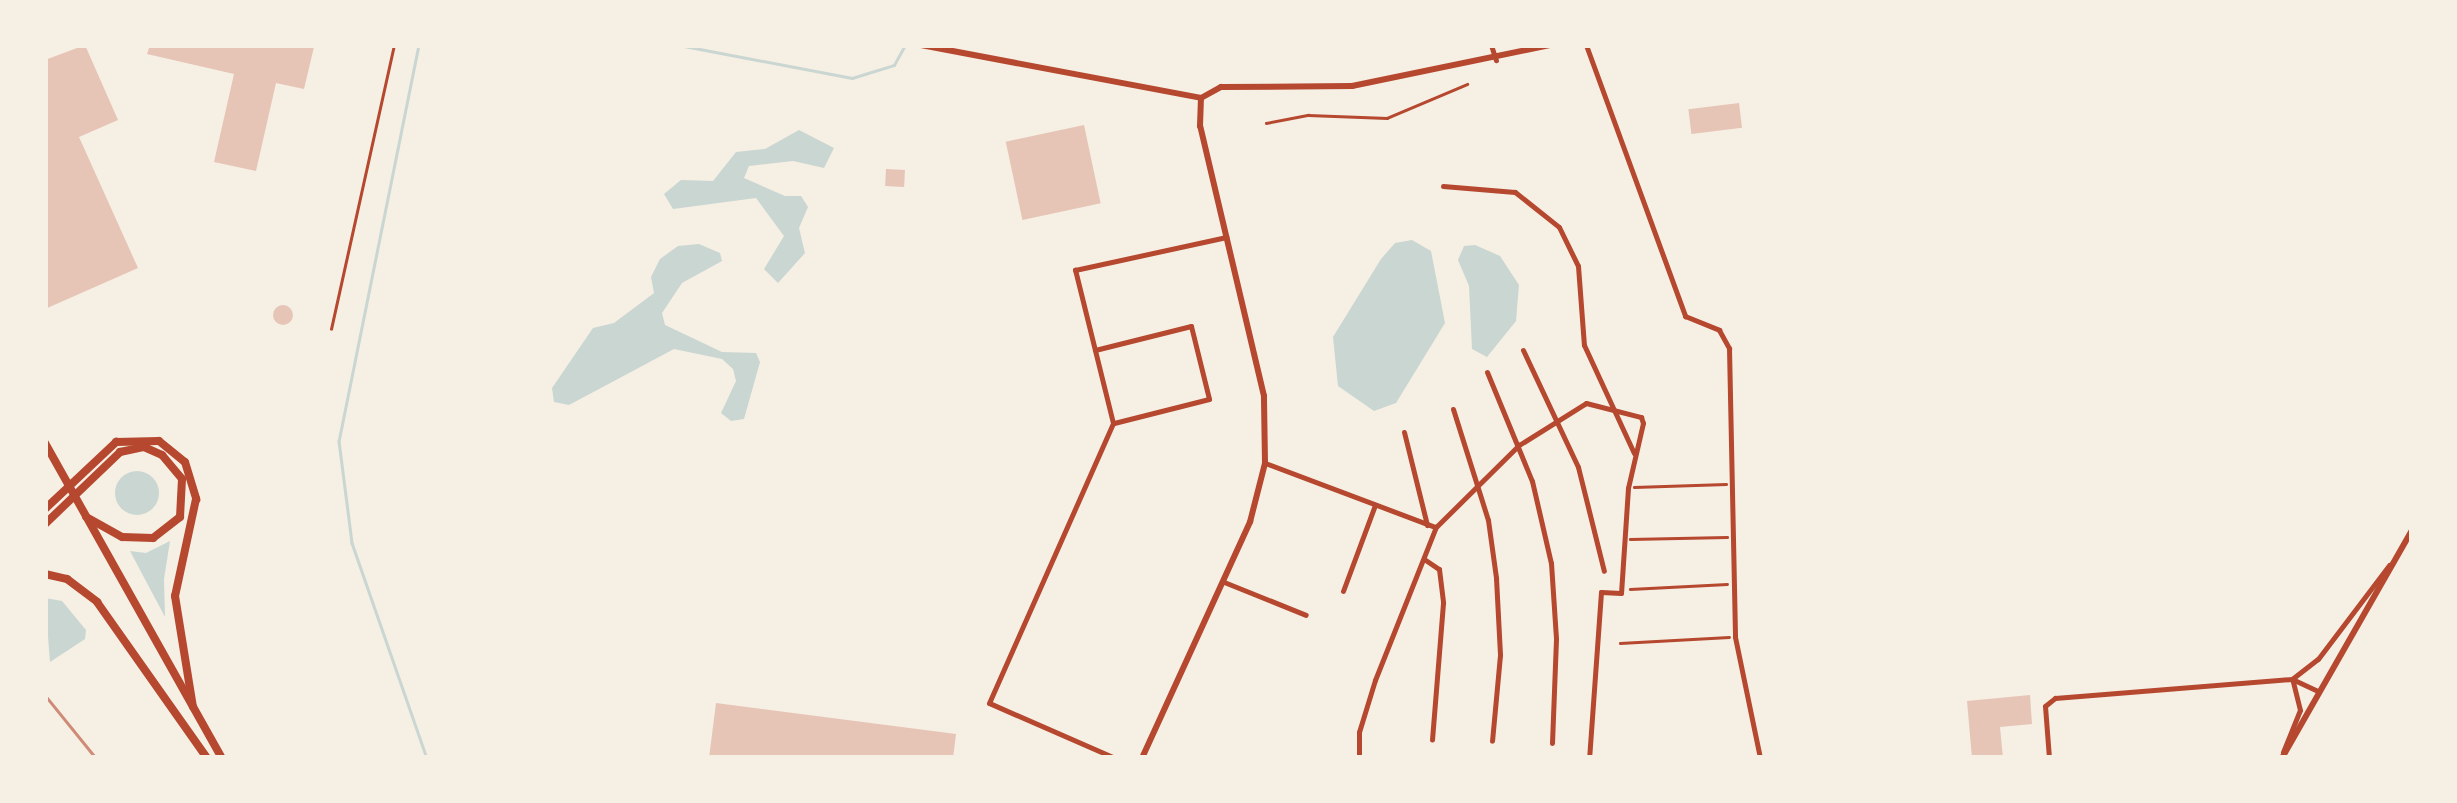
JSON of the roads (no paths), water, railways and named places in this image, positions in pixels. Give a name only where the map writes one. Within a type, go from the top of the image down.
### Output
[{"type":"main road","points":[[45,508],[116,442],[158,441],[185,462],[196,499],[175,596],[193,707]]},
{"type":"main road","points":[[45,443],[222,758]]},
{"type":"main road","points":[[45,524],[120,452],[144,446],[162,454],[182,479],[180,517],[153,538],[122,537],[86,517]]},
{"type":"main road","points":[[45,574],[67,579],[96,602],[207,758]]},
{"type":"street","points":[[921,45],[1172,88],[1201,98],[1221,86],[1352,86],[1496,60],[1550,45]]},
{"type":"street","points":[[1491,45],[1496,60]]},
{"type":"street","points":[[1586,45],[1685,316],[1726,338],[1735,637],[1760,758]]},
{"type":"street","points":[[1142,758],[1224,582],[1265,464],[1264,396],[1200,126],[1201,98]]},
{"type":"street","points":[[1443,186],[1515,192],[1559,226],[1578,266],[1584,345],[1635,456]]},
{"type":"street","points":[[1114,758],[989,703],[1113,423],[1075,270],[1226,237]]},
{"type":"street","points":[[1095,350],[1190,326],[1209,400],[1113,423]]},
{"type":"street","points":[[1523,350],[1559,417],[1604,570]]},
{"type":"street","points":[[1487,372],[1519,445],[1551,563],[1556,639],[1552,743]]},
{"type":"street","points":[[1358,758],[1359,732],[1376,680],[1436,527],[1519,445],[1586,403],[1641,417],[1628,488],[1621,589],[1600,592],[1589,758]]},
{"type":"street","points":[[1453,409],[1479,483],[1498,620],[1492,741]]},
{"type":"street","points":[[1404,432],[1427,525]]},
{"type":"street","points":[[1265,464],[1436,527]]},
{"type":"street","points":[[1343,591],[1375,505]]},
{"type":"street","points":[[2281,758],[2412,530]]},
{"type":"street","points":[[2292,679],[2318,659],[2400,551]]},
{"type":"street","points":[[1424,559],[1439,569],[1443,604],[1432,740]]},
{"type":"street","points":[[1224,582],[1306,615]]},
{"type":"street","points":[[2281,758],[2300,710],[2292,679]]},
{"type":"street","points":[[2049,758],[2044,706],[2054,698],[2292,679],[2318,691]]},
{"type":"lane","points":[[331,329],[394,45]]},
{"type":"lane","points":[[1266,123],[1308,115],[1387,118],[1467,84]]},
{"type":"waterway","points":[[419,45],[339,441],[352,543],[427,758]]},
{"type":"waterway","points":[[679,45],[852,78],[894,65],[905,45]]},
{"type":"railway","points":[[45,695],[96,758]]}]
